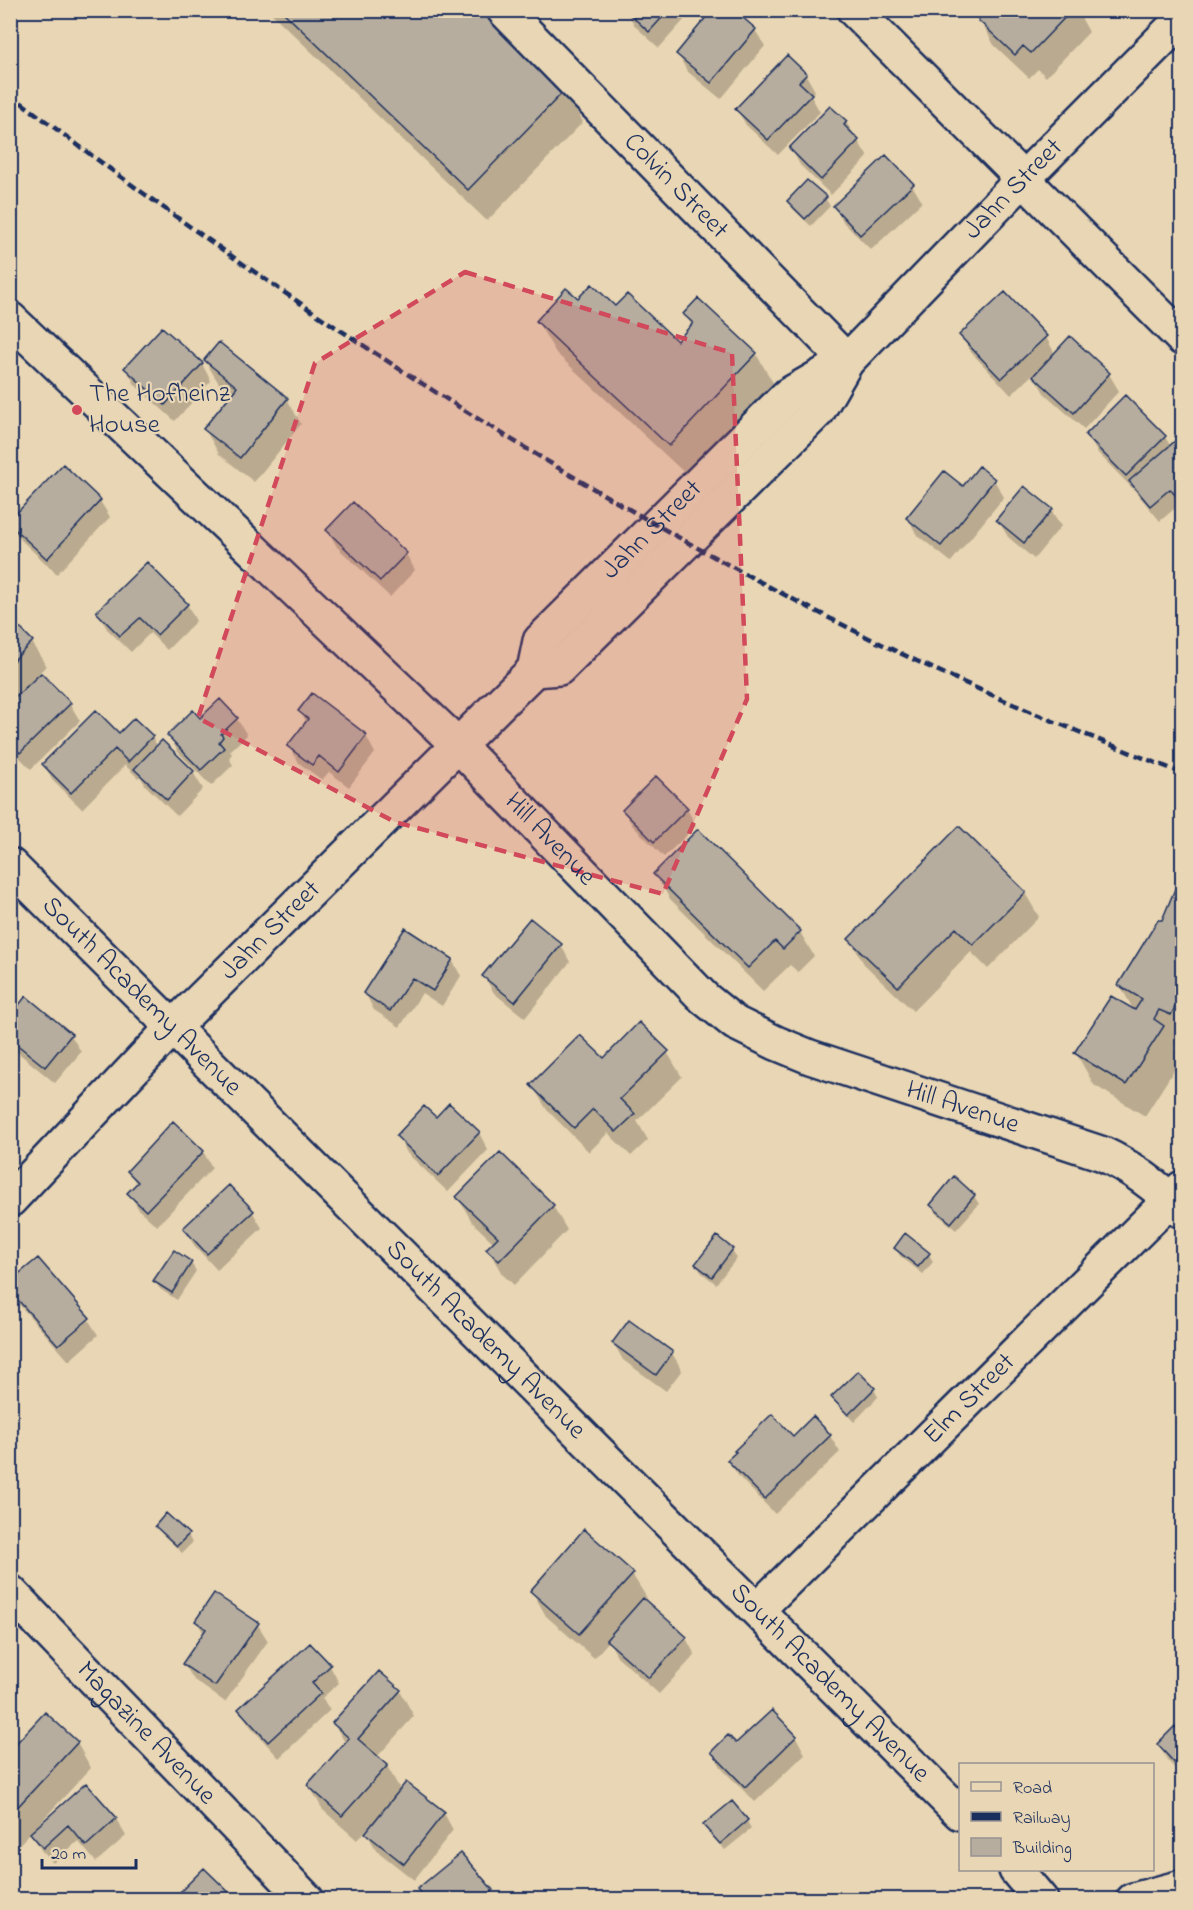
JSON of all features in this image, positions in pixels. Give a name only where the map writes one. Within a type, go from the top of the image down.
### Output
[{"type":"street","name":"Colvin Street","points":[[504,10],[847,361]]},
{"type":"street","points":[[854,10],[1182,338]]},
{"type":"street","name":"Jahn Street","points":[[11,1197],[172,1028],[534,670],[559,668],[818,411],[847,361],[1182,19]]},
{"type":"street","name":"Hill Avenue","points":[[10,319],[458,745],[704,998],[735,1023],[810,1057],[1103,1154],[1124,1164],[1178,1200]]},
{"type":"street","name":"South Academy Avenue","points":[[10,865],[959,1812]]},
{"type":"street","name":"Elm Street","points":[[758,1609],[1178,1200]]},
{"type":"street","name":"Magazine Avenue","points":[[10,1592],[307,1899]]},
{"type":"street","points":[[1018,1871],[1041,1899]]},
{"type":"street","points":[[1132,1899],[1182,1887]]},
{"type":"highlighted area","points":[[465,272],[732,353],[747,699],[663,894],[395,822],[198,718],[315,363]]},
{"type":"building","points":[[281,10],[487,10],[566,89],[468,190]]},
{"type":"building","points":[[625,10],[669,10],[649,32]]},
{"type":"building","points":[[712,10],[734,10],[756,29],[711,83],[676,54]]},
{"type":"building","points":[[987,10],[1072,10],[1031,53],[1023,46],[1015,55],[978,20]]},
{"type":"building","points":[[787,55],[807,74],[799,82],[812,94],[768,140],[735,109]]},
{"type":"building","points":[[830,106],[847,121],[844,125],[859,140],[821,180],[789,148]]},
{"type":"building","points":[[886,155],[914,184],[860,235],[833,206]]},
{"type":"building","points":[[807,180],[827,197],[805,219],[787,201]]},
{"type":"building","points":[[592,284],[615,306],[627,294],[677,341],[693,323],[683,314],[698,298],[757,353],[669,446],[536,321],[566,288],[578,298]]},
{"type":"building","points":[[1005,292],[1047,336],[1001,379],[959,335]]},
{"type":"building","points":[[162,327],[203,363],[165,405],[124,368]]},
{"type":"building","points":[[1070,336],[1110,373],[1074,413],[1033,376]]},
{"type":"building","points":[[219,342],[288,398],[240,458],[203,429],[237,387],[204,360]]},
{"type":"building","points":[[1125,395],[1166,436],[1126,476],[1085,435]]},
{"type":"building","points":[[1182,435],[1182,503],[1170,489],[1150,506],[1129,481]]},
{"type":"building","points":[[63,464],[101,500],[47,559],[10,525],[10,520]]},
{"type":"building","points":[[979,466],[995,479],[941,546],[906,518],[944,471],[963,486]]},
{"type":"building","points":[[1024,486],[1053,509],[1024,543],[996,520]]},
{"type":"building","points":[[353,502],[407,553],[380,581],[326,530]]},
{"type":"building","points":[[147,562],[188,604],[157,635],[140,618],[120,636],[96,612]]},
{"type":"building","points":[[10,618],[33,641],[10,664]]},
{"type":"building","points":[[41,673],[71,703],[20,753],[10,743],[10,702]]},
{"type":"building","points":[[312,693],[367,735],[339,772],[319,756],[312,765],[287,746],[308,719],[298,711]]},
{"type":"building","points":[[220,699],[238,718],[221,734],[223,737],[219,742],[224,748],[201,770],[167,735],[193,710],[200,718]]},
{"type":"building","points":[[96,710],[119,733],[134,718],[153,736],[128,762],[115,749],[71,793],[42,764]]},
{"type":"building","points":[[162,740],[194,771],[167,800],[134,769]]},
{"type":"building","points":[[656,776],[688,808],[654,842],[622,810]]},
{"type":"building","points":[[959,826],[1026,892],[973,945],[956,928],[898,987],[848,939]]},
{"type":"building","points":[[698,829],[801,931],[783,949],[775,941],[748,968],[653,874]]},
{"type":"building","points":[[1182,872],[1182,993],[1171,1015],[1159,1010],[1154,1019],[1164,1026],[1126,1085],[1074,1053],[1111,996],[1135,1010],[1142,999],[1118,985],[1158,920],[1162,920]]},
{"type":"building","points":[[530,918],[562,944],[515,1002],[482,976]]},
{"type":"building","points":[[405,928],[453,959],[433,991],[412,978],[390,1011],[363,993]]},
{"type":"building","points":[[26,996],[72,1034],[45,1067],[10,1039],[10,1016]]},
{"type":"building","points":[[639,1022],[669,1051],[620,1099],[635,1114],[616,1132],[593,1109],[574,1128],[530,1085],[580,1035],[604,1058]]},
{"type":"building","points":[[449,1103],[480,1132],[438,1176],[396,1136],[424,1106],[436,1117]]},
{"type":"building","points":[[173,1121],[204,1151],[146,1211],[127,1193],[138,1182],[127,1171]]},
{"type":"building","points":[[500,1152],[554,1205],[499,1261],[486,1249],[498,1237],[456,1197]]},
{"type":"building","points":[[954,1176],[975,1195],[951,1223],[930,1205]]},
{"type":"building","points":[[229,1185],[254,1211],[207,1254],[183,1228]]},
{"type":"building","points":[[905,1233],[930,1253],[918,1267],[894,1248]]},
{"type":"building","points":[[717,1236],[733,1249],[712,1277],[695,1264]]},
{"type":"building","points":[[174,1250],[192,1262],[172,1293],[153,1281]]},
{"type":"building","points":[[38,1258],[90,1318],[58,1345],[10,1291],[10,1281]]},
{"type":"building","points":[[629,1320],[673,1352],[656,1375],[612,1343]]},
{"type":"building","points":[[858,1371],[875,1388],[848,1415],[831,1397]]},
{"type":"building","points":[[772,1414],[793,1436],[813,1416],[831,1435],[765,1499],[727,1460]]},
{"type":"building","points":[[166,1513],[189,1534],[177,1546],[155,1526]]},
{"type":"building","points":[[584,1529],[634,1573],[579,1634],[530,1591]]},
{"type":"building","points":[[214,1593],[259,1623],[215,1686],[182,1664],[206,1629],[195,1621]]},
{"type":"building","points":[[643,1598],[687,1637],[649,1678],[606,1640]]},
{"type":"building","points":[[310,1643],[331,1665],[312,1683],[321,1693],[268,1742],[238,1709]]},
{"type":"building","points":[[379,1671],[401,1690],[358,1739],[388,1765],[342,1816],[307,1785],[349,1738],[332,1723]]},
{"type":"building","points":[[772,1710],[797,1736],[745,1787],[711,1752],[728,1735],[736,1743]]},
{"type":"building","points":[[45,1712],[78,1742],[10,1815],[10,1750]]},
{"type":"building","points":[[1175,1726],[1182,1733],[1182,1771],[1157,1744]]},
{"type":"building","points":[[406,1782],[445,1812],[404,1864],[365,1833]]},
{"type":"building","points":[[86,1783],[117,1818],[86,1846],[68,1825],[43,1848],[30,1833]]},
{"type":"building","points":[[732,1801],[748,1820],[720,1844],[703,1825]]},
{"type":"building","points":[[461,1853],[493,1890],[481,1900],[426,1900],[417,1889]]},
{"type":"building","points":[[204,1868],[237,1900],[172,1900]]},
{"type":"railway","points":[[10,94],[213,243],[316,314],[421,383],[636,513],[746,574],[897,652],[1018,706],[1182,773]]},
{"type":"place","name":"The Hofheinz House","points":[[77,410]]}]
